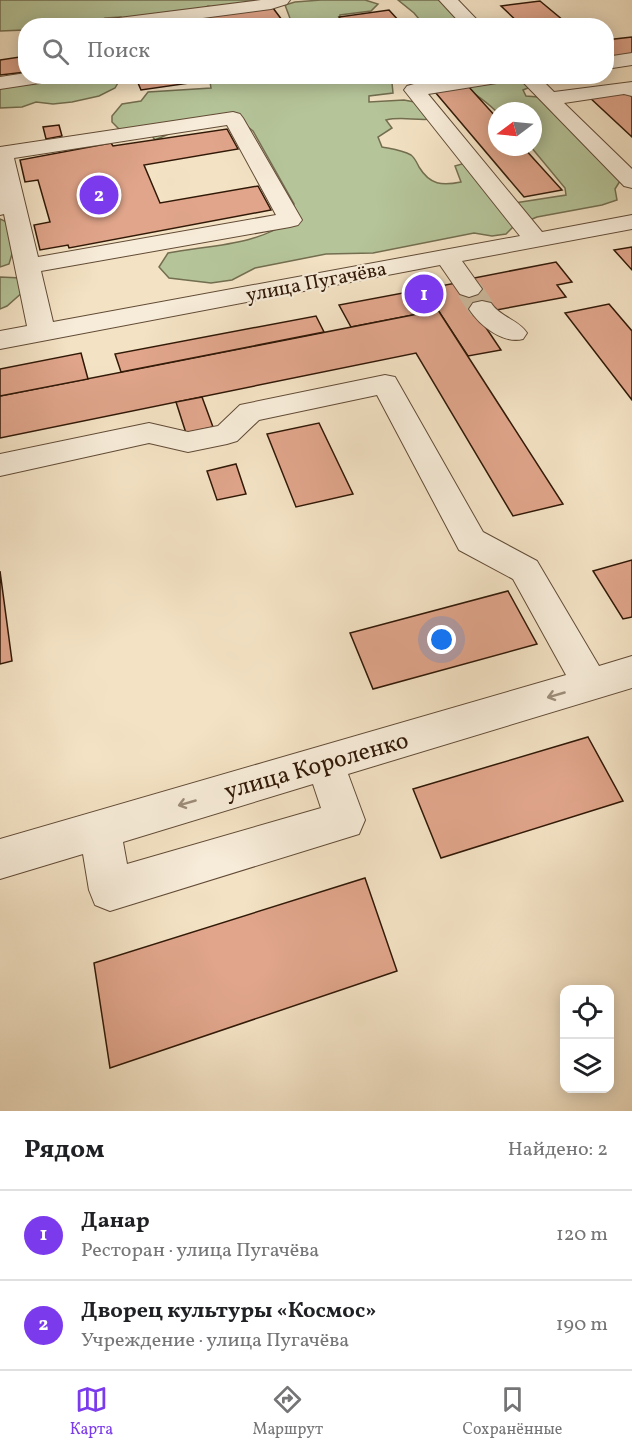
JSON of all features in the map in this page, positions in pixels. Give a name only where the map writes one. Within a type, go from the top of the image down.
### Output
[{"type":"street","points":[[159,18],[271,4],[281,0]]},
{"type":"street","points":[[448,0],[466,18]]},
{"type":"street","points":[[614,62],[632,59]]},
{"type":"street","points":[[0,83],[18,80]]},
{"type":"street","points":[[452,84],[414,90],[536,240]]},
{"type":"street","points":[[533,84],[632,182]]},
{"type":"street","points":[[549,99],[628,87],[632,90]]},
{"type":"street","points":[[28,266],[290,220],[233,118],[2,153],[7,207],[28,266],[42,333]]},
{"type":"street","points":[[604,154],[632,149]]},
{"type":"street","name":"улица Пугачёва","points":[[0,340],[632,222]]},
{"type":"street","points":[[447,257],[486,315],[514,333]]},
{"type":"street","points":[[0,465],[149,433],[188,442],[227,434],[250,412],[385,384],[471,541],[525,570],[591,684]]},
{"type":"street","name":"улица Короленко","points":[[0,859],[632,672]]},
{"type":"street","points":[[100,829],[110,890],[345,820],[325,763]]},
{"type":"green space","points":[[0,0],[276,0],[219,8],[208,6],[201,10],[157,18],[18,18],[18,30],[0,31]]},
{"type":"green space","points":[[365,0],[378,4],[371,11],[340,15],[340,18],[290,18],[285,5],[295,2]]},
{"type":"green space","points":[[398,0],[445,0],[459,18],[418,18]]},
{"type":"green space","points":[[18,81],[18,84],[117,84],[115,88],[99,96],[72,102],[53,104],[36,102],[22,107],[0,108],[0,84]]},
{"type":"green space","points":[[210,84],[392,84],[393,93],[369,96],[369,102],[404,100],[425,104],[433,119],[386,120],[392,128],[378,137],[382,147],[411,155],[428,178],[442,184],[461,182],[455,166],[465,163],[501,205],[566,195],[565,188],[538,156],[542,156],[542,102],[488,102],[488,104],[464,88],[449,84],[528,84],[533,86],[523,90],[526,96],[538,97],[620,181],[615,189],[617,200],[537,217],[513,227],[506,234],[492,236],[474,233],[373,253],[326,254],[255,268],[232,280],[211,283],[169,278],[159,267],[168,253],[248,240],[263,235],[291,220],[294,204],[253,131],[239,120],[172,130],[169,134],[155,140],[150,133],[120,130],[112,122],[112,116],[122,104],[141,101],[148,92],[211,88]]},
{"type":"green space","points":[[0,219],[9,223],[15,244],[9,264],[0,267]]},
{"type":"green space","points":[[0,277],[21,278],[24,291],[0,309]]},
{"type":"building","points":[[540,1],[560,18],[514,18],[501,6]]},
{"type":"building","points":[[273,8],[280,18],[196,18]]},
{"type":"building","points":[[389,10],[396,18],[340,18]]},
{"type":"building","points":[[632,37],[632,55],[614,57],[614,39]]},
{"type":"building","points":[[18,57],[18,73],[0,75],[0,60]]},
{"type":"building","points":[[138,84],[183,84],[141,90]]},
{"type":"building","points":[[468,86],[488,108],[488,155],[435,92]]},
{"type":"building","points":[[625,90],[632,97],[632,137],[588,96]]},
{"type":"building","points":[[59,125],[62,136],[46,139],[43,127]]},
{"type":"building","points":[[227,129],[238,149],[144,165],[160,203],[258,186],[271,210],[69,248],[68,245],[40,250],[34,225],[50,222],[38,180],[25,182],[20,160],[111,143],[113,146]]},
{"type":"building","points":[[489,156],[531,156],[562,190],[524,197]]},
{"type":"building","points":[[632,247],[632,270],[614,250]]},
{"type":"building","points":[[556,262],[572,282],[557,285],[566,297],[491,311],[469,279]]},
{"type":"building","points":[[456,283],[501,350],[468,356],[438,310],[351,327],[339,305]]},
{"type":"building","points":[[475,288],[489,308],[475,310],[462,290]]},
{"type":"building","points":[[609,304],[632,331],[632,400],[565,313]]},
{"type":"building","points":[[438,310],[563,504],[513,516],[416,353],[0,438],[0,396]]},
{"type":"building","points":[[316,316],[324,332],[121,372],[115,354]]},
{"type":"building","points":[[81,353],[88,379],[0,396],[0,369]]},
{"type":"building","points":[[202,397],[213,427],[186,433],[176,402]]},
{"type":"building","points":[[319,423],[353,494],[296,507],[267,434]]},
{"type":"building","points":[[236,464],[246,494],[217,500],[207,471]]},
{"type":"building","points":[[632,560],[632,617],[623,619],[593,571]]},
{"type":"building","points":[[0,571],[12,661],[0,664]]},
{"type":"building","points":[[508,591],[537,644],[373,689],[350,633]]},
{"type":"building","points":[[588,737],[623,801],[441,858],[413,789]]},
{"type":"building","points":[[365,878],[397,971],[110,1068],[94,963]]},
{"type":"tunnel","points":[[469,289],[482,309]]},
{"type":"place","name":"Дворец культуры «Космос»","points":[[99,195]]},
{"type":"place","name":"Данар","points":[[424,294]]}]
